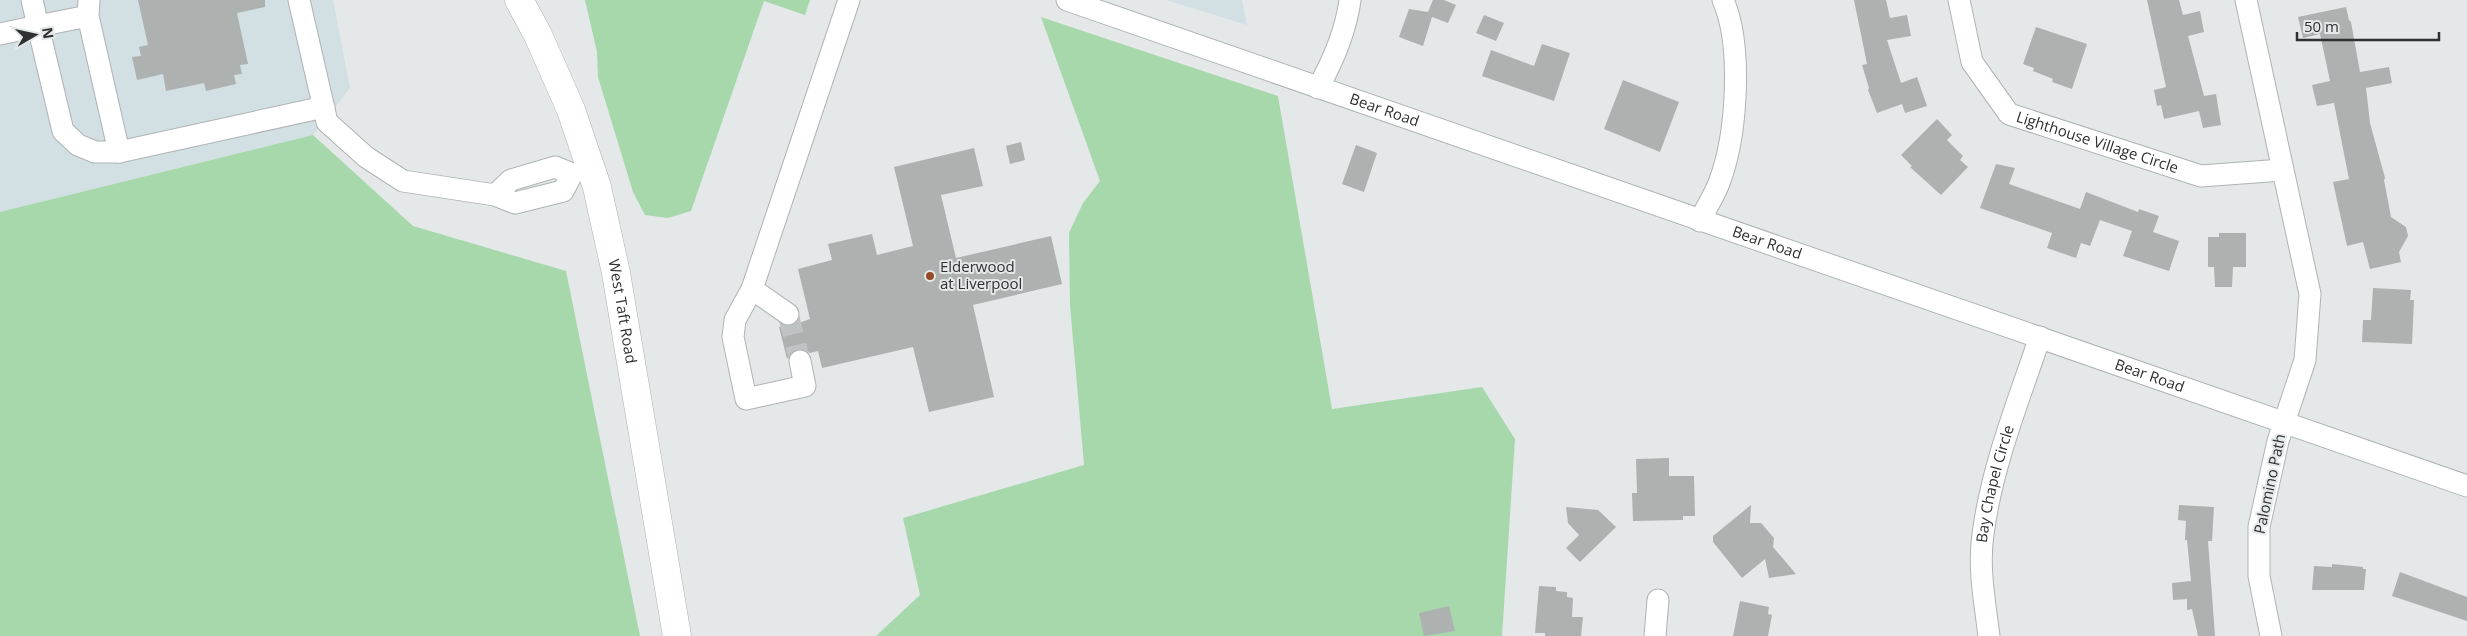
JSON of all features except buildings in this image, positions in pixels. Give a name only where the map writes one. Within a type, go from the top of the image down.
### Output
[{"type":"main road","name":"West Taft Road","points":[[519,0],[538,35],[571,110],[582,172],[616,273],[677,636]]},
{"type":"street","points":[[32,0],[63,131],[78,145],[95,152],[119,152],[324,107]]},
{"type":"street","points":[[299,0],[327,122],[366,157],[403,181],[495,195],[515,203],[563,191],[582,172]]},
{"type":"street","points":[[800,361],[805,386],[746,399],[733,337],[735,320],[752,289],[849,0]]},
{"type":"street","name":"Bear Road","points":[[1067,0],[2467,486]]},
{"type":"street","points":[[1318,88],[1332,63],[1348,14],[1350,0]]},
{"type":"street","points":[[1700,221],[1720,182],[1731,133],[1736,78],[1730,23],[1722,0]]},
{"type":"street","name":"Lighthouse Village Circle","points":[[1959,0],[1972,62],[2009,114],[2201,176],[2282,170]]},
{"type":"street","points":[[2246,0],[2310,294],[2305,360],[2284,422]]},
{"type":"street","points":[[0,34],[38,26],[89,8],[119,152]]},
{"type":"street","points":[[752,289],[788,314]]},
{"type":"street","name":"Bay Chapel Circle","points":[[1989,636],[1982,573],[1983,535],[1997,461],[2040,337]]},
{"type":"street","name":"Palomino Path","points":[[2271,636],[2259,576],[2259,527],[2284,422]]},
{"type":"street","points":[[1655,636],[1658,600]]},
{"type":"shaded area","points":[[0,0],[333,0],[350,88],[313,135],[0,212]]},
{"type":"shaded area","points":[[1166,0],[1242,0],[1247,25]]},
{"type":"green space","points":[[585,0],[810,0],[805,15],[764,1],[691,211],[668,218],[645,215],[633,192],[598,77],[597,52]]},
{"type":"green space","points":[[1041,17],[1278,96],[1332,409],[1482,387],[1515,439],[1502,636],[876,636],[920,595],[903,518],[1084,465],[1070,305],[1069,233],[1083,203],[1100,181]]},
{"type":"green space","points":[[313,135],[413,226],[566,271],[640,636],[0,636],[0,212]]},
{"type":"tunnel","points":[[788,314],[800,361]]},
{"type":"place","name":"Elderwood at Liverpool","points":[[930,276]]}]
